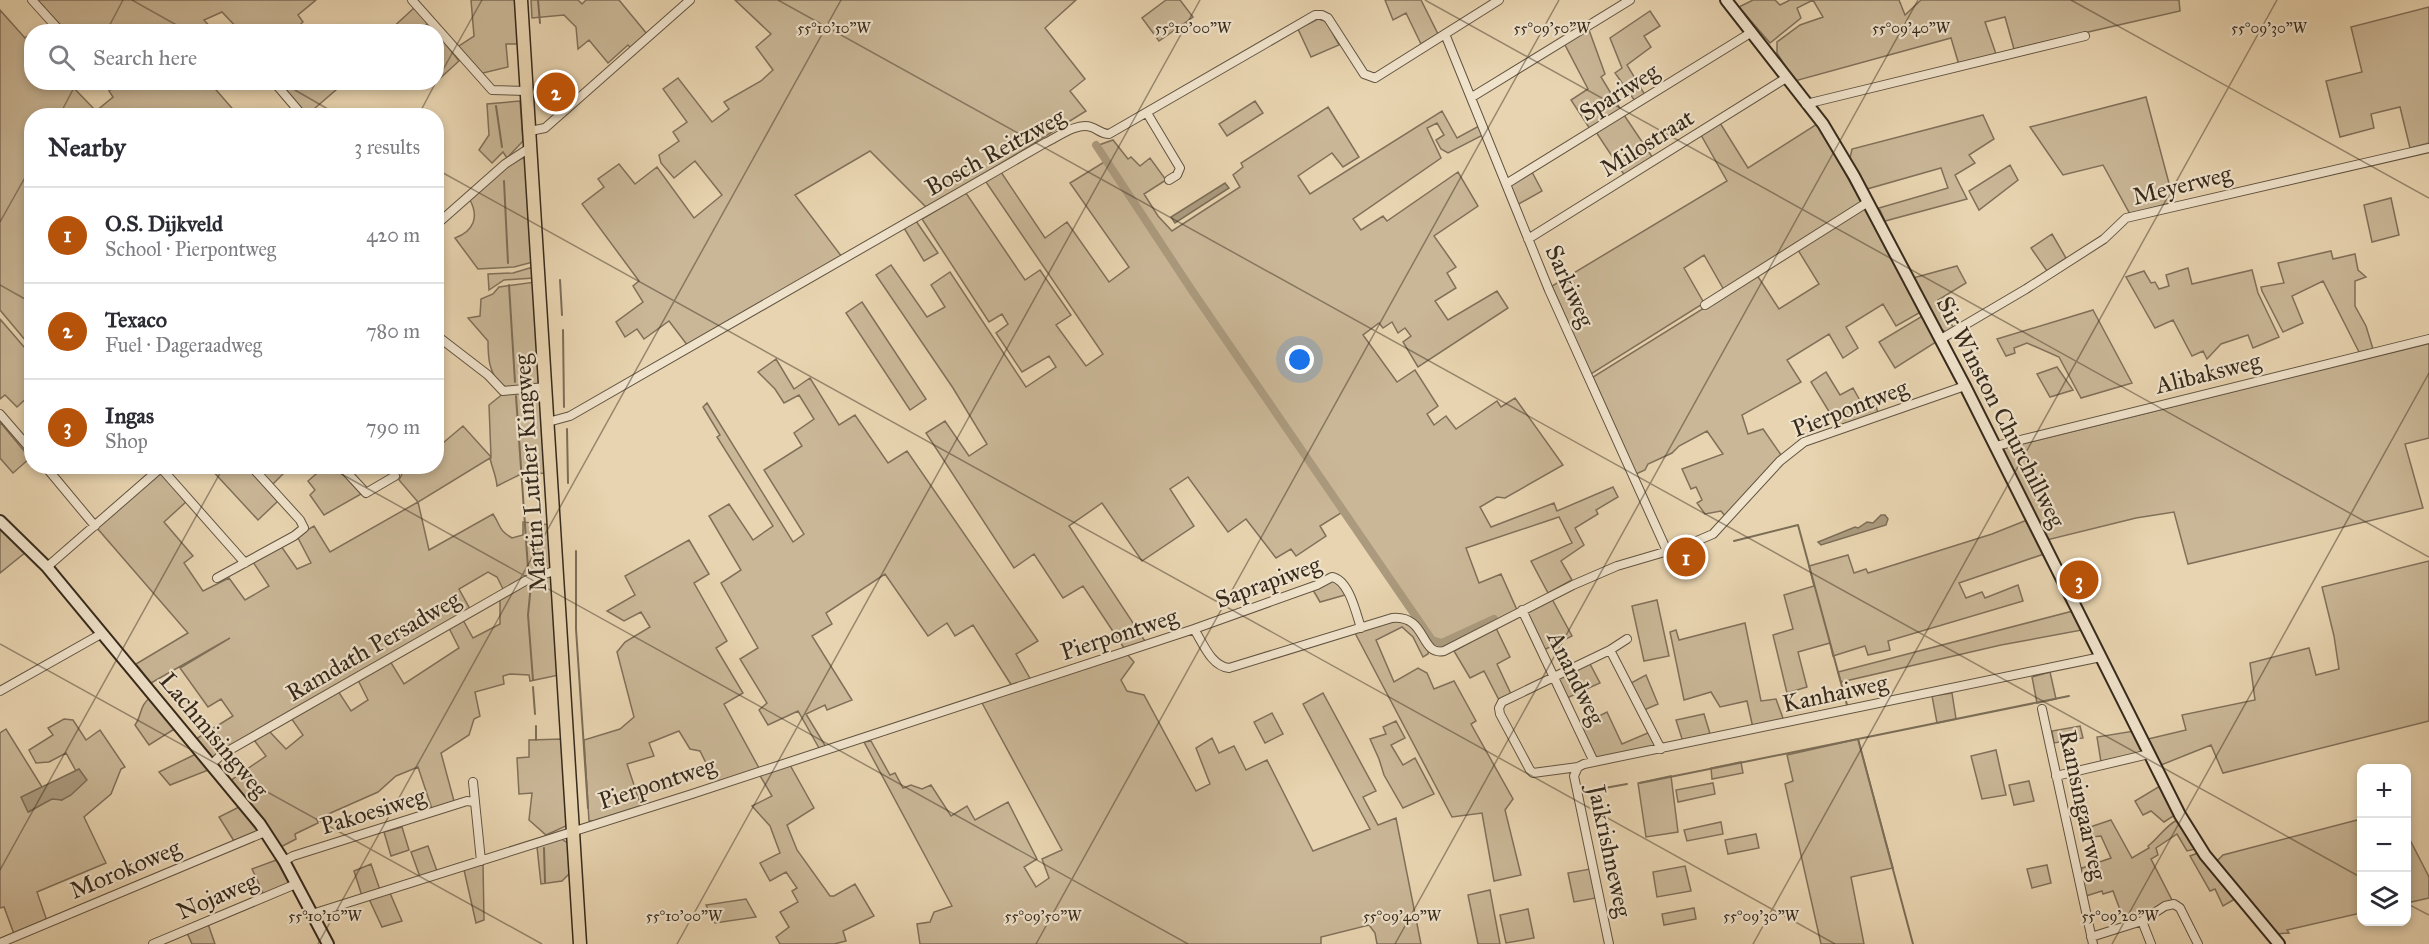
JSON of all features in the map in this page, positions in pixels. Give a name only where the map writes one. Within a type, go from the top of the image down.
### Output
[{"type":"main road","name":"Martin Luther Kingweg","points":[[521,0],[580,944]]},
{"type":"street","points":[[33,0],[54,24]]},
{"type":"street","points":[[412,0],[433,24]]},
{"type":"street","points":[[530,131],[545,128],[690,0]]},
{"type":"street","name":"Bosch Reitzweg","points":[[548,422],[579,411],[1080,125],[1109,134],[1316,15],[1328,18],[1358,65],[1368,77],[1375,78],[1499,0]]},
{"type":"street","points":[[1472,97],[1630,0]]},
{"type":"street","name":"Sir Winston Churchillweg","points":[[1726,0],[1823,124],[1868,202],[1941,339],[2180,815],[2205,855],[2279,944]]},
{"type":"street","name":"Spariweg","points":[[1506,184],[1752,32]]},
{"type":"street","name":"Sarkiweg","points":[[1445,34],[1528,239],[1667,551]]},
{"type":"street","points":[[444,36],[492,90],[527,91]]},
{"type":"street","points":[[1806,104],[2085,36]]},
{"type":"street","name":"Milostraat","points":[[1528,239],[1786,78]]},
{"type":"street","points":[[281,90],[296,108]]},
{"type":"street","points":[[1147,112],[1180,168],[1177,175],[1169,180]]},
{"type":"street","points":[[444,218],[505,164],[531,147]]},
{"type":"street","name":"Meyerweg","points":[[1941,339],[2026,289],[2104,238],[2126,218],[2429,148]]},
{"type":"street","points":[[1705,305],[1868,202]]},
{"type":"street","name":"Alibaksweg","points":[[1996,446],[2429,339]]},
{"type":"street","points":[[444,341],[488,375],[503,391],[546,387]]},
{"type":"street","name":"Pierpontweg","points":[[312,914],[692,794],[1194,629],[1214,661],[1219,666],[1229,668],[1392,618],[1408,619],[1414,622],[1431,650],[1444,651],[1522,610],[1617,566],[1713,534],[1795,447],[1965,386]]},
{"type":"street","points":[[0,414],[24,442]]},
{"type":"street","points":[[52,474],[95,526]]},
{"type":"street","points":[[47,567],[154,474]]},
{"type":"street","points":[[168,474],[245,563]]},
{"type":"street","points":[[217,578],[304,528],[300,520],[258,474]]},
{"type":"street","points":[[348,474],[366,493],[395,476]]},
{"type":"street","name":"Lachmisingweg","points":[[0,521],[47,567],[212,764],[265,832],[284,861],[328,944]]},
{"type":"street","name":"Ramdath Persadweg","points":[[212,764],[221,755],[527,580],[557,570]]},
{"type":"street","name":"Saprapiweg","points":[[1194,629],[1317,585],[1332,577],[1339,579],[1344,586],[1361,628]]},
{"type":"street","name":"Anandweg","points":[[1522,610],[1594,762]]},
{"type":"street","points":[[0,691],[101,634]]},
{"type":"street","points":[[1553,676],[1610,650],[1627,639]]},
{"type":"street","points":[[1610,650],[1661,749]]},
{"type":"street","name":"Kanhaiweg","points":[[1553,676],[1502,702],[1499,708],[1500,714],[1533,773],[1578,767],[2101,657]]},
{"type":"street","name":"Ramsingaarweg","points":[[2042,709],[2092,940]]},
{"type":"street","points":[[2056,776],[2149,754]]},
{"type":"street","name":"Jaikrishneweg","points":[[1578,767],[1574,776],[1609,944]]},
{"type":"street","points":[[473,782],[481,861]]},
{"type":"street","name":"Pakoesiweg","points":[[284,861],[293,856],[467,801],[474,802]]},
{"type":"street","name":"Morokoweg","points":[[0,943],[265,832]]},
{"type":"street","name":"Nojaweg","points":[[153,944],[296,884]]},
{"type":"street","points":[[2092,940],[2142,921],[2165,906],[2174,904],[2180,908],[2198,944]]},
{"type":"street","points":[[2142,921],[2151,944]]},
{"type":"shaded area","points":[[37,0],[316,0],[298,15],[303,22],[301,24],[233,24],[222,12],[204,20],[208,24],[59,24]]},
{"type":"shaded area","points":[[471,0],[517,0],[518,44],[506,44],[508,67],[479,74],[456,48],[474,36]]},
{"type":"shaded area","points":[[531,0],[578,0],[582,4],[586,0],[619,0],[647,34],[631,48],[628,45],[608,63],[589,40],[578,49],[576,27],[564,15],[532,18]]},
{"type":"shaded area","points":[[735,0],[1076,0],[1045,28],[1085,79],[1070,91],[1086,111],[928,209],[870,151],[795,195],[842,257],[688,346],[669,321],[644,339],[637,329],[625,337],[616,322],[643,302],[633,286],[639,281],[582,204],[604,187],[598,179],[619,164],[635,184],[657,167],[694,218],[722,195],[695,161],[674,178],[661,163],[659,155],[679,141],[673,132],[687,122],[663,89],[678,78],[712,122],[729,109],[724,102],[761,81],[773,70],[756,47],[771,34]]},
{"type":"shaded area","points":[[1166,0],[1180,0],[1193,17],[1159,41],[1142,18]]},
{"type":"shaded area","points":[[1385,0],[1421,0],[1438,34],[1421,44],[1406,13],[1393,20]]},
{"type":"shaded area","points":[[1753,0],[1775,0],[1780,5],[1790,0],[1813,0],[1797,8],[1801,18],[1770,43],[1739,7]]},
{"type":"shaded area","points":[[1813,0],[1899,0],[1905,15],[1921,0],[2179,0],[2180,11],[2014,49],[2005,17],[1985,22],[1996,54],[1959,65],[1951,38],[1795,81],[1777,53],[1777,42],[1800,25],[1823,17]]},
{"type":"shaded area","points":[[415,7],[428,23],[427,24],[397,24]]},
{"type":"shaded area","points":[[2429,7],[2429,143],[2410,148],[2400,107],[2371,114],[2374,128],[2340,137],[2326,81],[2362,72],[2351,27]]},
{"type":"shaded area","points":[[0,10],[24,37],[24,90],[76,90],[93,108],[24,108],[24,339],[0,310]]},
{"type":"shaded area","points":[[1650,11],[1660,26],[1644,36],[1651,47],[1627,65],[1645,95],[1635,101],[1615,73],[1622,68],[1610,38]]},
{"type":"shaded area","points":[[1318,19],[1326,21],[1339,45],[1311,57],[1298,29]]},
{"type":"shaded area","points":[[1589,30],[1605,74],[1601,77],[1621,110],[1590,129],[1571,100],[1588,89],[1564,43]]},
{"type":"shaded area","points":[[444,42],[459,61],[444,75]]},
{"type":"shaded area","points":[[110,90],[216,90],[232,108],[100,108],[113,97]]},
{"type":"shaded area","points":[[336,90],[315,108],[301,108],[286,91]]},
{"type":"shaded area","points":[[2146,97],[2174,202],[2130,214],[2103,165],[2063,175],[2030,127]]},
{"type":"shaded area","points":[[520,101],[523,141],[507,158],[503,152],[492,163],[479,150],[489,135],[487,104]]},
{"type":"shaded area","points":[[1255,101],[1263,113],[1227,136],[1219,124]]},
{"type":"shaded area","points":[[1328,107],[1359,157],[1343,167],[1332,153],[1298,176],[1310,194],[1442,111],[1457,138],[1479,126],[1483,135],[1448,153],[1441,149],[1436,140],[1444,135],[1437,123],[1427,128],[1441,158],[1353,219],[1361,230],[1383,216],[1387,221],[1458,172],[1478,206],[1434,236],[1456,267],[1447,273],[1456,288],[1435,301],[1448,320],[1497,291],[1508,308],[1418,367],[1403,342],[1411,336],[1405,328],[1398,333],[1392,322],[1383,328],[1379,323],[1363,335],[1397,382],[1415,370],[1438,406],[1427,414],[1434,425],[1446,416],[1456,429],[1497,401],[1501,407],[1515,398],[1563,465],[1505,498],[1497,497],[1480,507],[1491,527],[1554,503],[1557,511],[1613,487],[1618,497],[1596,510],[1598,514],[1575,528],[1584,545],[1561,561],[1572,580],[1548,593],[1531,561],[1572,543],[1559,517],[1466,548],[1479,583],[1501,574],[1517,610],[1495,622],[1493,619],[1442,643],[1432,640],[1344,511],[1320,526],[1326,536],[1296,556],[1291,549],[1276,558],[1246,519],[1228,532],[1188,477],[1170,489],[1194,526],[1142,561],[1102,503],[1069,526],[1145,641],[1124,648],[1083,586],[1063,598],[1034,554],[1014,568],[926,433],[945,421],[969,456],[987,444],[953,388],[876,275],[891,265],[927,317],[945,307],[931,285],[950,272],[1026,387],[1056,367],[1049,356],[1022,372],[996,333],[1008,324],[1002,314],[989,322],[922,219],[966,193],[1025,280],[1040,270],[1071,315],[1056,325],[1086,366],[1103,354],[986,182],[1001,172],[1045,238],[1067,222],[1109,282],[1129,267],[1070,183],[1106,161],[1096,146],[1113,140],[1128,159],[1131,157],[1140,166],[1150,158],[1166,180],[1144,194],[1158,216],[1172,231],[1240,187],[1233,175],[1243,167],[1241,163]]},
{"type":"shaded area","points":[[1624,115],[1653,158],[1625,176],[1596,132]]},
{"type":"shaded area","points":[[1983,115],[1994,139],[1969,155],[1975,163],[1955,175],[1967,199],[1885,221],[1879,208],[1948,188],[1941,168],[1867,189],[1850,158],[1852,149]]},
{"type":"shaded area","points":[[1720,123],[1748,168],[1817,124],[1862,203],[1724,290],[1704,255],[1684,268],[1704,303],[1591,374],[1552,286],[1727,181],[1701,135]]},
{"type":"shaded area","points":[[523,158],[527,159],[533,262],[514,267],[478,269],[455,238],[467,232],[473,223],[474,212],[470,200],[509,164]]},
{"type":"shaded area","points":[[2010,165],[2018,180],[1979,210],[1969,191]]},
{"type":"shaded area","points":[[1532,172],[1542,191],[1517,205],[1510,185]]},
{"type":"shaded area","points":[[1225,183],[1229,188],[1175,223],[1171,217]]},
{"type":"shaded area","points":[[2391,198],[2399,235],[2372,242],[2364,205]]},
{"type":"shaded area","points":[[1865,207],[1920,310],[1919,313],[1896,326],[1883,304],[1846,327],[1858,348],[1843,358],[1829,334],[1787,360],[1801,382],[1742,415],[1748,434],[1763,429],[1781,455],[1726,517],[1721,511],[1705,514],[1697,503],[1702,500],[1696,487],[1691,489],[1682,469],[1723,454],[1707,431],[1679,446],[1672,453],[1648,464],[1645,470],[1636,474],[1593,377],[1757,275],[1779,309],[1819,284],[1798,250]]},
{"type":"shaded area","points":[[916,221],[938,253],[924,261],[904,228]]},
{"type":"shaded area","points":[[2052,234],[2066,258],[2047,271],[2031,248]]},
{"type":"shaded area","points":[[2331,251],[2333,259],[2355,254],[2358,270],[2366,277],[2355,281],[2355,306],[2366,326],[2373,349],[2359,352],[2323,281],[2292,296],[2303,323],[2283,332],[2262,291],[2261,287],[2284,283],[2278,263]]},
{"type":"shaded area","points":[[1957,266],[1966,283],[1938,300],[1953,327],[1946,332],[1937,327],[1913,278]]},
{"type":"shaded area","points":[[533,267],[534,278],[504,280],[489,290],[488,274],[513,273]]},
{"type":"shaded area","points":[[2188,268],[2192,284],[2252,270],[2258,293],[2279,337],[2253,348],[2248,335],[2221,344],[2207,359],[2203,351],[2192,356],[2173,320],[2155,328],[2126,277],[2144,271],[2151,283],[2155,282],[2159,289],[2169,286],[2166,275]]},
{"type":"shaded area","points":[[535,282],[541,386],[502,387],[490,365],[488,341],[468,318],[480,316],[481,299],[493,294],[499,287]]},
{"type":"shaded area","points":[[862,302],[926,399],[910,410],[846,313]]},
{"type":"shaded area","points":[[2093,310],[2132,383],[2081,398],[2059,357],[2027,343],[2014,348],[2015,353],[2006,356],[1997,339]]},
{"type":"shaded area","points":[[1924,315],[1936,342],[1895,368],[1879,342]]},
{"type":"shaded area","points":[[0,319],[24,347],[24,400],[17,407],[5,395],[0,399]]},
{"type":"shaded area","points":[[2429,343],[2429,438],[2405,444],[2423,508],[2188,564],[2174,512],[2136,518],[2047,540],[2002,449]]},
{"type":"shaded area","points":[[776,359],[794,389],[810,378],[839,425],[855,415],[888,463],[907,451],[1038,641],[1016,654],[1031,680],[1012,686],[973,625],[955,636],[947,623],[928,636],[885,574],[826,613],[832,624],[812,636],[852,700],[827,710],[825,705],[806,714],[826,747],[819,748],[798,711],[768,725],[759,710],[767,703],[740,659],[758,648],[721,583],[741,570],[709,516],[729,504],[753,540],[773,526],[717,437],[720,435],[703,407],[707,403],[793,542],[804,534],[764,470],[802,446],[794,433],[814,419],[799,395],[784,403],[775,389],[758,372]]},
{"type":"shaded area","points":[[2057,367],[2073,390],[2050,397],[2037,374]]},
{"type":"shaded area","points":[[1826,372],[1840,395],[1853,388],[1863,406],[1875,403],[1878,413],[1835,427],[1833,418],[1811,382]]},
{"type":"shaded area","points":[[542,390],[546,473],[519,475],[497,486],[490,458],[418,502],[399,480],[402,474],[444,474],[444,442],[463,426],[491,457],[489,405],[504,393]]},
{"type":"shaded area","points":[[0,422],[24,451],[24,463],[13,473],[0,458]]},
{"type":"shaded area","points":[[159,474],[163,474],[187,501],[164,522],[193,556],[184,563],[203,591],[229,578],[245,600],[269,586],[253,562],[281,546],[297,569],[311,563],[297,536],[314,526],[330,552],[418,502],[429,550],[493,514],[502,530],[512,538],[523,535],[523,522],[551,525],[553,569],[527,577],[504,591],[497,577],[488,572],[459,589],[470,609],[212,760],[196,739],[233,716],[221,699],[208,707],[180,668],[230,638],[151,683],[136,664],[188,633],[97,528]]},
{"type":"shaded area","points":[[215,474],[253,474],[278,501],[258,520]]},
{"type":"shaded area","points":[[262,474],[283,474],[272,485]]},
{"type":"shaded area","points":[[316,474],[343,474],[361,494],[324,515],[310,495],[315,490],[308,481]]},
{"type":"shaded area","points":[[1881,515],[1885,515],[1888,519],[1886,525],[1821,545],[1818,542],[1855,527],[1858,528],[1867,522],[1873,523]]},
{"type":"shaded area","points":[[2027,520],[2044,554],[1959,583],[1966,598],[1982,592],[1985,598],[2018,585],[2023,601],[1888,641],[1890,650],[1868,655],[1865,646],[1833,656],[1830,643],[1798,652],[1807,687],[1787,693],[1773,635],[1793,629],[1784,595],[1814,586],[1809,566],[1848,555],[1854,573],[1866,569],[1868,573],[1992,534]]},
{"type":"shaded area","points":[[0,526],[26,552],[0,573]]},
{"type":"shaded area","points":[[689,540],[709,574],[694,583],[727,641],[716,648],[743,693],[724,704],[759,768],[716,783],[700,751],[690,749],[679,731],[649,743],[654,756],[627,764],[641,806],[589,821],[584,740],[620,729],[634,717],[617,652],[625,642],[650,627],[641,612],[624,621],[607,611],[635,595],[625,576]]},
{"type":"shaded area","points":[[2429,561],[2429,721],[2223,773],[2211,745],[2161,765],[2148,739],[2186,730],[2182,715],[2255,700],[2250,663],[2309,648],[2316,675],[2339,669],[2334,636],[2322,587]]},
{"type":"shaded area","points":[[553,575],[559,675],[530,681],[529,675],[510,674],[503,676],[504,684],[475,692],[480,716],[474,719],[469,735],[441,753],[454,801],[432,809],[418,767],[396,776],[378,792],[317,819],[318,823],[295,834],[296,839],[277,849],[230,781],[266,756],[254,740],[269,731],[286,749],[303,735],[291,718],[338,691],[351,711],[368,700],[358,680],[390,661],[404,684],[459,648],[449,628],[463,620],[473,638],[500,624],[500,599],[523,585]]},
{"type":"shaded area","points":[[1332,579],[1337,581],[1345,595],[1320,602],[1313,590]]},
{"type":"shaded area","points":[[1552,599],[1572,636],[1544,650],[1526,612]]},
{"type":"shaded area","points":[[1657,600],[1669,656],[1644,661],[1632,606]]},
{"type":"shaded area","points":[[2073,611],[2082,630],[2001,645],[1841,682],[1838,672]]},
{"type":"shaded area","points":[[1393,620],[1411,623],[1429,650],[1428,654],[1423,657],[1413,637],[1402,627],[1376,640],[1394,682],[1418,668],[1427,673],[1434,689],[1454,681],[1476,721],[1471,724],[1513,799],[1505,810],[1521,875],[1494,881],[1482,813],[1452,817],[1355,633]]},
{"type":"shaded area","points":[[1745,623],[1761,701],[1776,699],[1784,721],[1753,728],[1747,701],[1720,707],[1711,692],[1684,700],[1670,632],[1676,630],[1679,640]]},
{"type":"shaded area","points":[[1496,628],[1510,657],[1497,664],[1511,694],[1499,700],[1484,671],[1470,678],[1454,651]]},
{"type":"shaded area","points":[[1127,654],[1134,662],[1121,680],[1127,691],[1144,695],[1196,791],[1210,784],[1196,748],[1212,738],[1219,753],[1234,746],[1246,770],[1267,760],[1313,851],[1370,829],[1303,704],[1323,693],[1376,791],[1363,797],[1378,825],[1396,818],[1421,944],[1377,944],[1375,933],[1369,925],[1321,937],[1321,944],[920,944],[917,924],[930,922],[934,912],[952,906],[864,742],[871,741],[890,775],[895,773],[903,788],[911,785],[922,789],[931,785],[951,816],[967,806],[975,820],[1008,802],[1037,859],[1024,867],[1036,887],[1049,878],[1042,859],[1062,850],[982,703]]},
{"type":"shaded area","points":[[1589,662],[1600,683],[1567,698],[1556,676]]},
{"type":"shaded area","points":[[2050,672],[2056,699],[2037,703],[2032,677]]},
{"type":"shaded area","points":[[1646,675],[1658,704],[1644,710],[1631,683]]},
{"type":"shaded area","points":[[1952,693],[1956,719],[1937,723],[1932,696]]},
{"type":"shaded area","points":[[151,697],[176,728],[149,745],[135,725],[144,703]]},
{"type":"shaded area","points":[[1607,712],[1622,744],[1650,732],[1656,748],[1599,758],[1595,756],[1581,725]]},
{"type":"shaded area","points":[[1272,713],[1283,734],[1265,743],[1254,722]]},
{"type":"shaded area","points":[[1704,714],[1711,737],[1683,742],[1676,720]]},
{"type":"shaded area","points":[[64,719],[73,720],[86,740],[100,730],[125,767],[121,769],[111,794],[84,817],[106,863],[37,892],[47,921],[14,934],[4,907],[0,908],[0,733],[6,729],[42,787],[22,797],[29,812],[52,798],[62,800],[79,769],[76,771],[66,753],[49,762],[36,763],[29,750],[53,735],[48,728]]},
{"type":"shaded area","points":[[1396,721],[1405,738],[1391,745],[1403,765],[1415,758],[1434,794],[1403,808],[1384,775],[1370,739],[1386,734],[1383,727]]},
{"type":"shaded area","points":[[2080,726],[2083,738],[2054,743],[2052,731]]},
{"type":"shaded area","points":[[2134,731],[2142,751],[2139,754],[2101,762],[2097,737]]},
{"type":"shaded area","points":[[563,739],[568,821],[566,826],[546,835],[529,820],[532,793],[519,794],[517,758],[529,757],[529,740]]},
{"type":"shaded area","points":[[1858,739],[1893,868],[1851,877],[1864,944],[1821,944],[1785,784],[1793,781],[1787,755]]},
{"type":"shaded area","points":[[1996,750],[2006,795],[1982,799],[1971,756]]},
{"type":"shaded area","points":[[198,753],[211,769],[170,785],[159,772]]},
{"type":"shaded area","points":[[1741,762],[1743,773],[1712,779],[1711,768]]},
{"type":"shaded area","points":[[790,765],[814,808],[787,825],[797,850],[830,896],[855,884],[874,916],[843,931],[846,941],[834,944],[780,944],[776,937],[789,927],[780,912],[798,902],[792,891],[797,888],[786,872],[770,881],[760,863],[780,853],[770,826],[752,806],[772,796],[759,774]]},
{"type":"shaded area","points":[[79,769],[87,780],[71,795],[62,800],[52,799],[28,812],[21,797]]},
{"type":"shaded area","points":[[1671,776],[1678,832],[1646,837],[1638,783]]},
{"type":"shaded area","points":[[2029,781],[2034,801],[2014,805],[2009,785]]},
{"type":"shaded area","points":[[1713,783],[1715,794],[1678,802],[1676,790]]},
{"type":"shaded area","points":[[2160,786],[2175,815],[2164,822],[2151,811],[2143,815],[2135,801]]},
{"type":"shaded area","points":[[241,806],[259,831],[234,841],[219,817]]},
{"type":"shaded area","points":[[2111,820],[2132,858],[2149,848],[2148,846],[2177,820],[2195,849],[2187,851],[2177,834],[2156,848],[2158,855],[2151,859],[2173,902],[2141,919],[2125,923],[2113,891],[2103,894],[2102,891],[2086,896],[2079,869],[2111,858],[2101,836],[2092,837],[2090,827]]},
{"type":"shaded area","points":[[2357,820],[2357,914],[2287,930],[2289,933],[2276,934],[2217,861],[2223,855]]},
{"type":"shaded area","points":[[1721,822],[1723,834],[1687,841],[1684,830]]},
{"type":"shaded area","points":[[402,827],[409,850],[391,856],[384,832]]},
{"type":"shaded area","points":[[1756,834],[1759,848],[1728,854],[1725,840]]},
{"type":"shaded area","points":[[560,838],[569,844],[571,872],[562,881],[541,884],[537,847]]},
{"type":"shaded area","points":[[2411,842],[2429,877],[2429,898],[2411,902]]},
{"type":"shaded area","points":[[428,846],[437,871],[420,877],[411,852]]},
{"type":"shaded area","points":[[2198,853],[2235,899],[2223,906],[2215,889],[2210,891],[2190,856]]},
{"type":"shaded area","points":[[279,859],[291,881],[290,884],[264,895],[252,869]]},
{"type":"shaded area","points":[[483,863],[484,920],[476,923],[464,870]]},
{"type":"shaded area","points":[[371,864],[380,890],[362,896],[354,871]]},
{"type":"shaded area","points":[[2047,865],[2051,883],[2032,888],[2027,869]]},
{"type":"shaded area","points":[[1685,866],[1691,891],[1657,897],[1653,872]]},
{"type":"shaded area","points":[[1590,869],[1596,898],[1574,902],[1568,873]]},
{"type":"shaded area","points":[[1490,890],[1500,944],[1478,944],[1468,895]]},
{"type":"shaded area","points":[[390,893],[402,921],[382,927],[369,899]]},
{"type":"shaded area","points":[[746,899],[756,917],[715,923],[706,905]]},
{"type":"shaded area","points":[[1694,908],[1696,919],[1664,925],[1662,914]]},
{"type":"shaded area","points":[[1528,909],[1534,938],[1506,943],[1500,915]]},
{"type":"shaded area","points":[[208,924],[215,944],[192,944],[187,933]]},
{"type":"waterway","points":[[538,0],[540,23]]},
{"type":"waterway","points":[[496,106],[502,147]]},
{"type":"waterway","points":[[1096,145],[1193,292],[1432,640],[1442,643],[1494,619]]},
{"type":"waterway","points":[[504,181],[508,263]]},
{"type":"waterway","points":[[560,280],[562,315]]},
{"type":"waterway","points":[[509,285],[515,382]]},
{"type":"waterway","points":[[563,330],[564,407]]},
{"type":"waterway","points":[[516,396],[528,568]]},
{"type":"waterway","points":[[567,429],[568,483]]},
{"type":"waterway","points":[[1734,541],[1798,525],[1847,705]]},
{"type":"waterway","points":[[576,551],[576,629],[588,808]]},
{"type":"waterway","points":[[531,584],[528,615],[533,680]]},
{"type":"waterway","points":[[533,687],[535,714]]},
{"type":"waterway","points":[[1858,739],[2069,696]]},
{"type":"waterway","points":[[536,726],[536,740]]},
{"type":"waterway","points":[[1640,783],[1858,739],[1913,944]]},
{"type":"waterway","points":[[1588,791],[1627,784]]},
{"type":"waterway","points":[[544,848],[545,882]]},
{"type":"place","name":"Texaco","points":[[556,92]]},
{"type":"place","name":"O.S. Dijkveld","points":[[1686,557]]},
{"type":"place","name":"Ingas","points":[[2079,580]]}]
